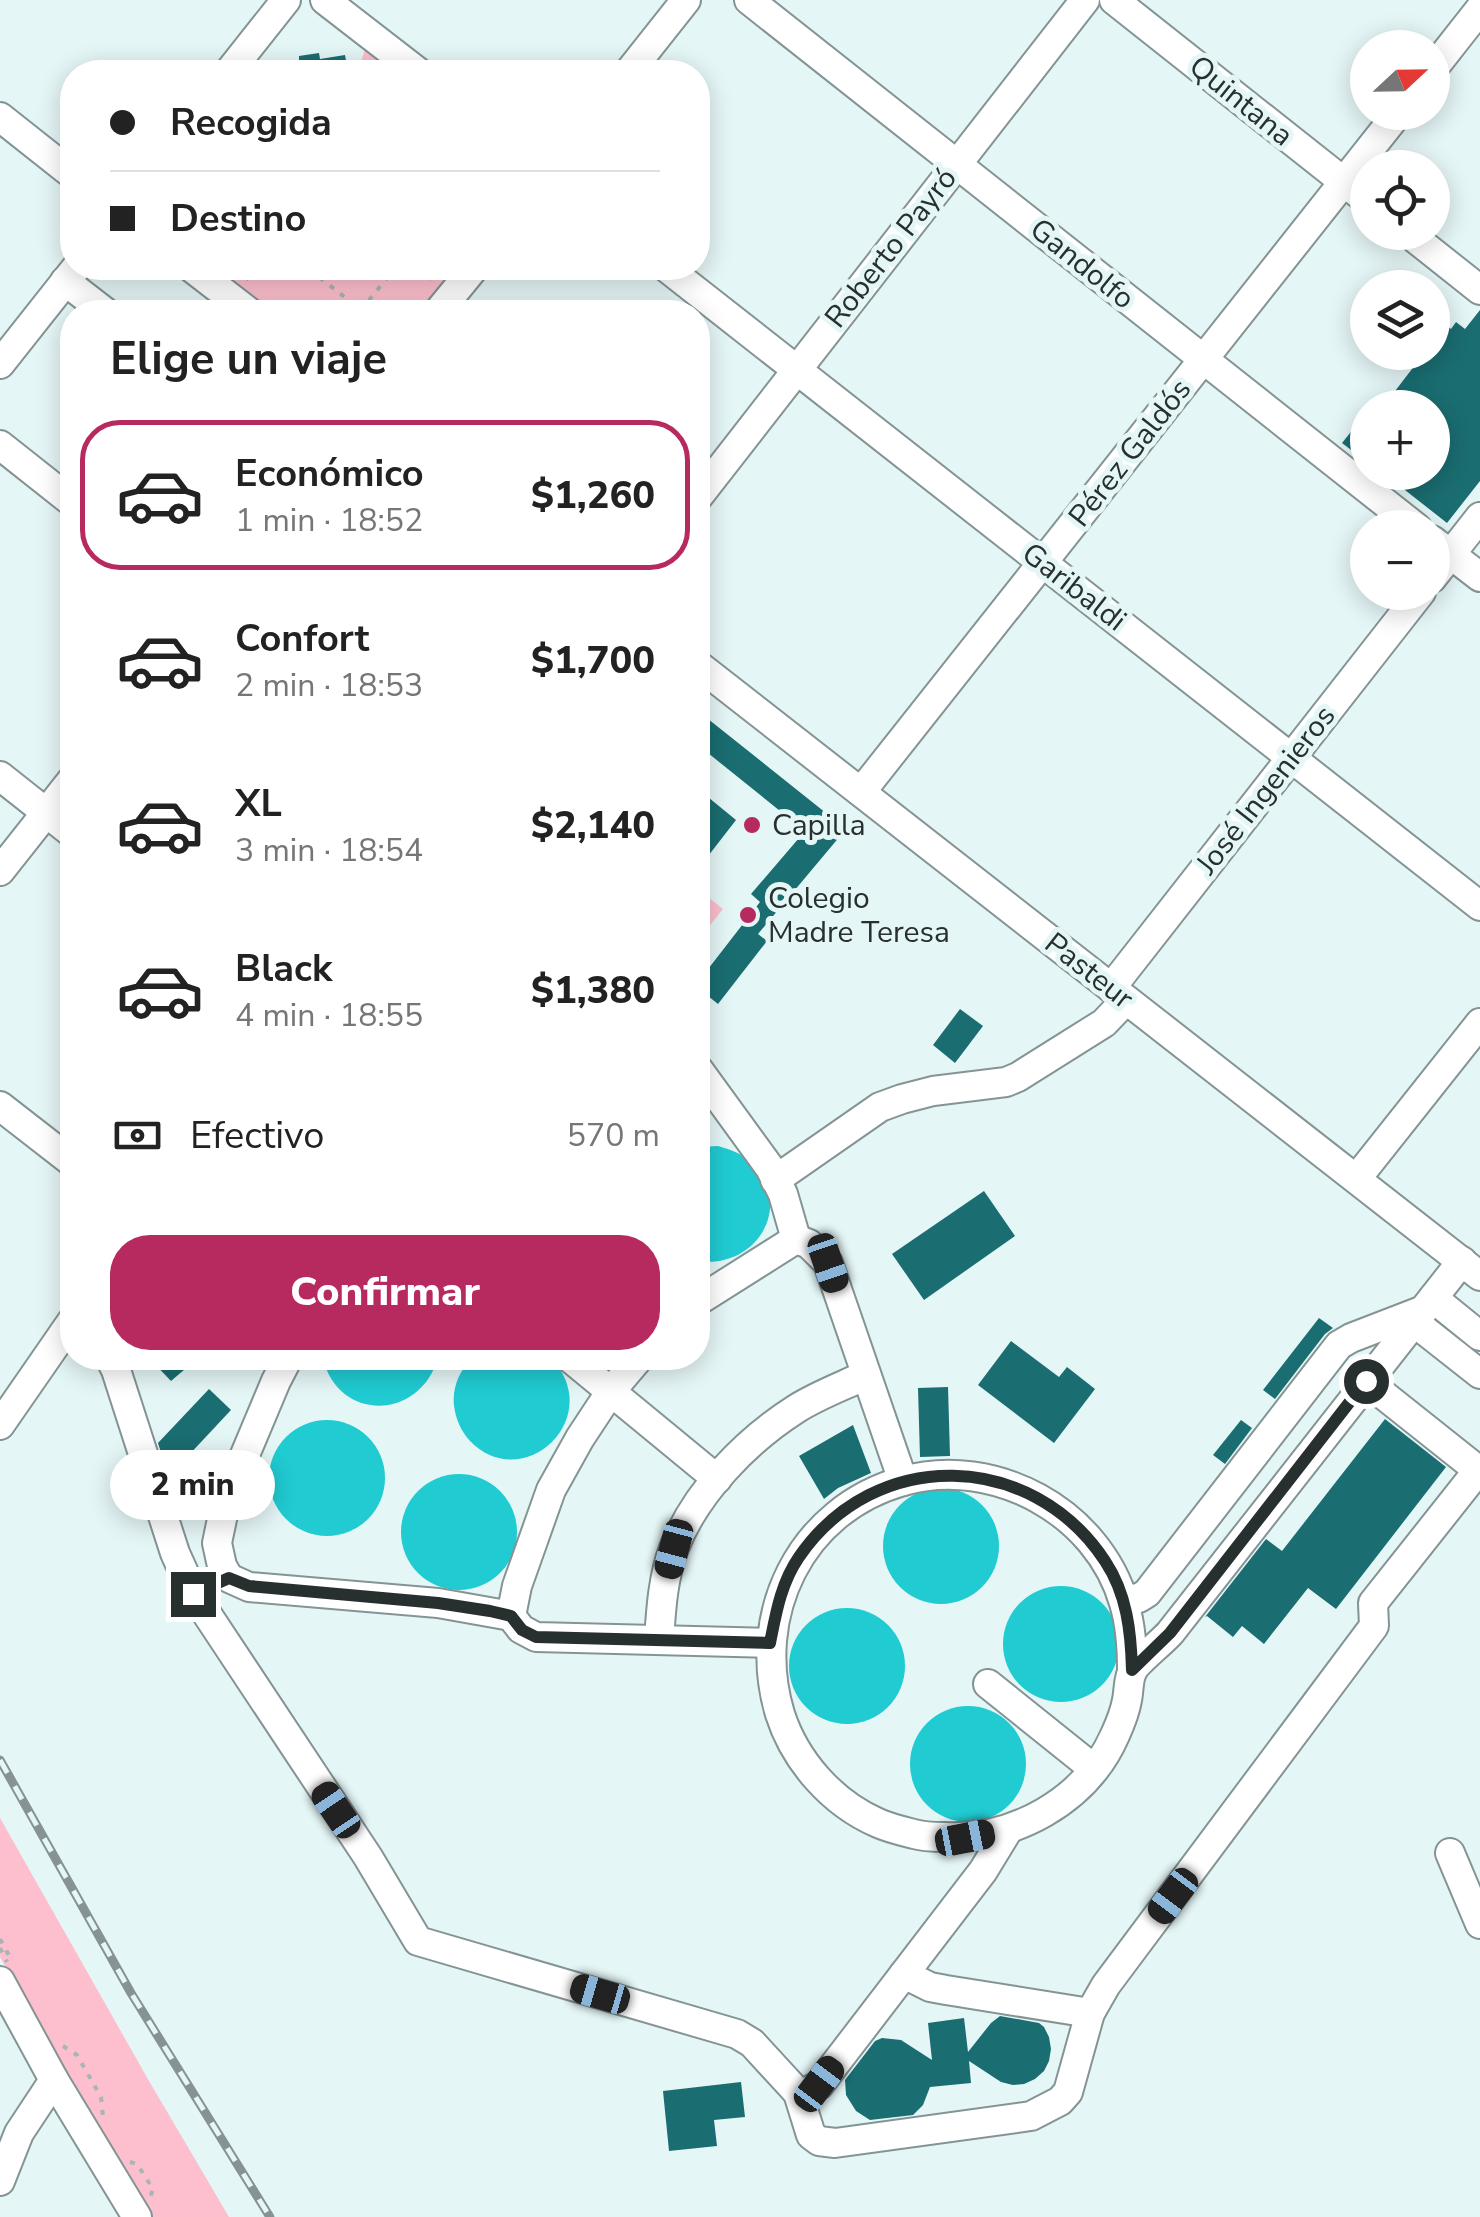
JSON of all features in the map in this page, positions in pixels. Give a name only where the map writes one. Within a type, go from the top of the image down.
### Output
[{"type":"street","points":[[239,60],[286,0]]},
{"type":"street","points":[[325,0],[402,60]]},
{"type":"street","points":[[638,60],[686,0]]},
{"type":"street","name":"Gandolfo","points":[[749,0],[1393,510]]},
{"type":"street","name":"Roberto Payró","points":[[710,481],[1085,0]]},
{"type":"street","name":"Quintana","points":[[1114,0],[1350,188]]},
{"type":"street","points":[[1450,48],[1480,10]]},
{"type":"street","points":[[0,117],[60,164]]},
{"type":"street","name":"Pérez Galdós","points":[[861,792],[1384,130]]},
{"type":"street","points":[[1430,250],[1480,290]]},
{"type":"street","points":[[0,364],[66,280]]},
{"type":"street","points":[[76,280],[94,300]]},
{"type":"street","points":[[208,280],[234,300]]},
{"type":"street","points":[[448,300],[464,280]]},
{"type":"street","name":"Garibaldi","points":[[682,280],[708,300]]},
{"type":"street","name":"Garibaldi","points":[[710,301],[1480,906]]},
{"type":"street","points":[[0,444],[60,492]]},
{"type":"street","points":[[1450,541],[1480,517]]},
{"type":"street","points":[[1450,553],[1480,577]]},
{"type":"street","name":"José Ingenieros","points":[[776,1180],[880,1108],[933,1091],[1006,1082],[1104,1022],[1119,994],[1291,758],[1407,610]]},
{"type":"street","name":"Pasteur","points":[[710,674],[1471,1269]]},
{"type":"street","points":[[0,776],[60,824]]},
{"type":"street","points":[[0,871],[60,795]]},
{"type":"street","points":[[1357,1178],[1480,1023]]},
{"type":"street","points":[[710,1086],[770,1168],[783,1194],[796,1239]]},
{"type":"street","points":[[0,1106],[60,1153]]},
{"type":"street","points":[[710,1294],[796,1239]]},
{"type":"street","points":[[796,1239],[809,1244],[828,1263],[903,1481]]},
{"type":"street","points":[[1132,1670],[1170,1633],[1423,1310],[1471,1269]]},
{"type":"street","points":[[1423,1310],[1480,1374]]},
{"type":"street","points":[[1124,1600],[1147,1594],[1339,1346],[1423,1310],[1480,1336]]},
{"type":"street","points":[[2,1418],[60,1338]]},
{"type":"street","points":[[115,1370],[175,1553],[193,1594],[368,1857],[418,1941],[737,2034],[752,2043],[798,2093],[810,2135],[819,2141],[836,2142],[1031,2116],[1060,2101],[1068,2092],[1090,2014],[1106,1986],[1374,1626],[1373,1603],[1479,1469],[1366,1381]]},
{"type":"street","points":[[282,1370],[226,1500],[218,1542],[222,1566],[229,1578],[249,1586],[438,1603],[511,1616],[522,1630],[536,1637],[770,1643]]},
{"type":"street","points":[[585,1370],[716,1479]]},
{"type":"street","points":[[511,1616],[517,1586],[551,1490],[580,1438],[629,1370]]},
{"type":"street","points":[[659,1640],[662,1603],[674,1549],[688,1519],[716,1479],[760,1434],[798,1407],[866,1375]]},
{"type":"street","points":[[942,1475],[981,1477],[1018,1488],[1054,1506],[1084,1532],[1107,1564],[1124,1600],[1132,1670],[1126,1706],[1114,1739],[1094,1770],[1070,1795],[1041,1816],[1008,1830],[965,1838],[920,1836],[878,1823],[840,1800],[808,1768],[785,1730],[772,1688],[770,1643],[779,1599],[798,1559],[826,1524],[862,1498],[903,1481],[942,1475]]},
{"type":"street","points":[[193,1594],[229,1578]]},
{"type":"street","points":[[988,1684],[1094,1770]]},
{"type":"street","points":[[798,2093],[819,2084],[984,1871],[1008,1830]]},
{"type":"street","points":[[1450,1854],[1480,1924]]},
{"type":"street","points":[[904,1974],[930,1987],[1090,2014]]},
{"type":"street","points":[[10,1977],[54,2080],[147,2212]]},
{"type":"street","points":[[0,2181],[19,2133],[54,2080]]},
{"type":"path","points":[[323,280],[348,300]]},
{"type":"path","points":[[369,300],[385,280]]},
{"type":"path","points":[[0,1938],[10,1977]]},
{"type":"path","points":[[58,2043],[77,2055],[101,2097],[103,2121]]},
{"type":"path","points":[[128,2161],[137,2164],[153,2189],[147,2212]]},
{"type":"shaded area","points":[[366,46],[385,60],[362,60]]},
{"type":"shaded area","points":[[225,280],[449,280],[433,300],[250,300]]},
{"type":"shaded area","points":[[710,899],[723,909],[710,925]]},
{"type":"shaded area","points":[[0,1818],[229,2217],[151,2217],[65,2074],[0,1957]]},
{"type":"water","points":[[710,1146],[741,1155],[753,1164],[765,1181],[770,1198],[763,1232],[737,1255],[719,1261],[710,1261]]},
{"type":"water","points":[[328,1370],[432,1370],[414,1394],[379,1406],[344,1394]]},
{"type":"water","points":[[463,1370],[559,1370],[566,1381],[570,1404],[564,1425],[552,1442],[534,1454],[513,1460],[491,1456],[470,1441],[458,1421],[454,1399]]},
{"type":"water","points":[[327,1420],[349,1424],[368,1437],[381,1456],[385,1478],[381,1500],[368,1519],[349,1532],[327,1536],[305,1532],[286,1519],[273,1500],[269,1478],[273,1456],[286,1437],[305,1424]]},
{"type":"water","points":[[459,1474],[481,1478],[500,1491],[513,1510],[517,1532],[513,1554],[500,1573],[481,1586],[459,1590],[437,1586],[418,1573],[405,1554],[401,1532],[405,1510],[418,1491],[437,1478]]},
{"type":"water","points":[[941,1488],[963,1492],[982,1505],[995,1524],[999,1546],[995,1568],[982,1587],[963,1600],[941,1604],[919,1600],[900,1587],[887,1568],[883,1546],[887,1524],[900,1505],[919,1492]]},
{"type":"water","points":[[1061,1586],[1083,1590],[1102,1603],[1115,1622],[1119,1644],[1115,1666],[1102,1685],[1083,1698],[1061,1702],[1039,1698],[1020,1685],[1007,1666],[1003,1644],[1007,1622],[1020,1603],[1039,1590]]},
{"type":"water","points":[[847,1608],[869,1612],[888,1625],[901,1644],[905,1666],[901,1688],[888,1707],[869,1720],[847,1724],[825,1720],[806,1707],[793,1688],[789,1666],[793,1644],[806,1625],[825,1612]]},
{"type":"water","points":[[968,1706],[990,1710],[1009,1723],[1022,1742],[1026,1764],[1022,1786],[1009,1805],[990,1818],[968,1822],[946,1818],[927,1805],[914,1786],[910,1764],[914,1742],[927,1723],[946,1710]]},
{"type":"building","points":[[319,53],[320,59],[345,55],[346,60],[299,60],[299,56]]},
{"type":"building","points":[[1480,310],[1480,481],[1450,519],[1450,510],[1430,510],[1405,490],[1450,490],[1450,390],[1396,390],[1411,370],[1450,370],[1450,328],[1456,322],[1465,329]]},
{"type":"building","points":[[1350,433],[1350,449],[1342,443]]},
{"type":"building","points":[[710,721],[846,829],[758,934],[767,941],[718,1004],[710,998],[710,967],[760,902],[751,894],[805,831],[710,755]]},
{"type":"building","points":[[710,799],[736,820],[710,854]]},
{"type":"building","points":[[960,1009],[983,1026],[955,1063],[933,1045]]},
{"type":"building","points":[[984,1191],[1015,1236],[924,1300],[892,1254]]},
{"type":"building","points":[[1319,1318],[1333,1328],[1275,1399],[1263,1390]]},
{"type":"building","points":[[1011,1341],[1059,1377],[1067,1367],[1095,1389],[1054,1443],[978,1385]]},
{"type":"building","points":[[160,1370],[184,1370],[171,1381]]},
{"type":"building","points":[[948,1387],[950,1456],[920,1457],[918,1388]]},
{"type":"building","points":[[209,1389],[231,1410],[173,1472],[165,1465],[158,1443]]},
{"type":"building","points":[[1385,1419],[1446,1467],[1336,1609],[1308,1588],[1264,1644],[1242,1626],[1233,1637],[1205,1617],[1266,1539],[1282,1551]]},
{"type":"building","points":[[1241,1420],[1252,1428],[1225,1464],[1213,1455]]},
{"type":"building","points":[[853,1425],[871,1473],[824,1499],[799,1456]]},
{"type":"building","points":[[1000,2016],[1044,2027],[1051,2049],[1049,2061],[1035,2079],[1013,2085],[1001,2082],[969,2061],[971,2083],[930,2087],[923,2105],[913,2115],[870,2120],[856,2111],[846,2095],[845,2080],[875,2041],[901,2040],[932,2060],[928,2023],[964,2018],[968,2052]]},
{"type":"building","points":[[741,2082],[745,2117],[714,2120],[717,2146],[669,2151],[663,2091]]},
{"type":"railway","points":[[0,1760],[131,1993],[270,2217]]},
{"type":"place","name":"Capilla","points":[[752,825]]},
{"type":"place","name":"Colegio Madre Teresa","points":[[748,915]]},
{"type":"route","points":[[193,1594],[229,1578],[249,1586],[490,1611],[511,1616],[522,1630],[536,1637],[770,1643],[779,1599],[798,1559],[826,1524],[862,1498],[903,1481],[942,1475],[981,1477],[1018,1488],[1054,1506],[1084,1532],[1107,1564],[1124,1600],[1132,1670],[1170,1633],[1366,1381]]}]
